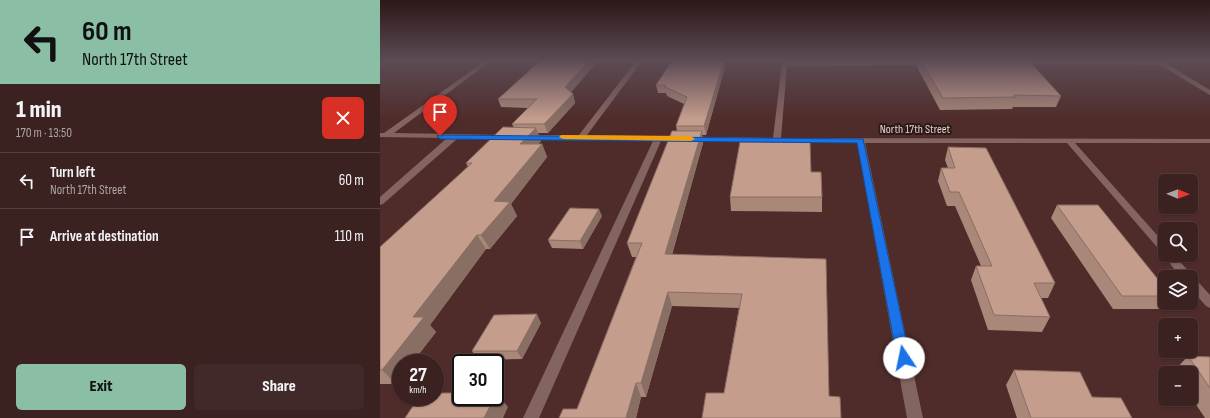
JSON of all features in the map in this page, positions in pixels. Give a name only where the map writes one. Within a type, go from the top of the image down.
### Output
[{"type":"street","points":[[383,135],[460,81]]},
{"type":"street","points":[[582,137],[624,81]]},
{"type":"street","points":[[777,140],[782,81]]},
{"type":"street","points":[[1190,81],[1210,93]]},
{"type":"street","name":"North 17th Street","points":[[383,135],[861,141],[1210,141]]},
{"type":"street","points":[[380,202],[454,137]]},
{"type":"street","points":[[531,418],[658,138]]},
{"type":"street","points":[[861,141],[915,418]]},
{"type":"street","points":[[1070,142],[1158,243]]},
{"type":"street","points":[[1174,262],[1181,270]]},
{"type":"street","points":[[1198,289],[1210,303]]},
{"type":"building","points":[[518,81],[571,81],[565,87],[573,94],[544,124],[512,124],[537,99],[498,99]]},
{"type":"building","points":[[659,81],[718,81],[704,126],[676,126],[687,97],[665,87],[666,85],[656,85]]},
{"type":"building","points":[[933,81],[1047,81],[1061,96],[1014,95],[1016,97],[943,98]]},
{"type":"building","points":[[503,127],[536,128],[520,144],[542,144],[494,201],[510,202],[481,235],[477,235],[413,317],[424,317],[395,354],[392,354],[392,357],[382,370],[380,370],[380,247],[472,163],[466,163]]},
{"type":"building","points":[[672,131],[702,131],[665,254],[826,259],[829,396],[840,397],[841,418],[702,418],[706,393],[724,393],[742,294],[668,292],[641,383],[636,383],[626,418],[559,418],[563,409],[577,409],[642,243],[627,243]]},
{"type":"building","points":[[740,142],[810,142],[811,172],[821,172],[822,197],[730,197]]},
{"type":"building","points":[[948,147],[986,148],[1055,283],[1034,283],[1050,317],[994,315],[976,266],[992,266],[959,192],[950,192],[941,168],[955,168]]},
{"type":"building","points":[[1057,205],[1098,205],[1158,279],[1158,296],[1122,296]]},
{"type":"building","points":[[570,208],[599,209],[580,241],[548,240]]},
{"type":"building","points":[[537,314],[517,351],[472,351],[494,315]]},
{"type":"building","points":[[1210,357],[1210,388],[1198,371],[1198,366],[1195,366],[1189,358]]},
{"type":"building","points":[[1014,370],[1080,372],[1092,397],[1121,398],[1132,418],[1031,418]]},
{"type":"building","points":[[444,393],[452,393],[452,406],[490,406],[484,418],[405,418],[413,406],[444,406]]},
{"type":"slow traffic","points":[[563,137],[691,139]]},
{"type":"route","points":[[440,136],[485,138],[582,137],[861,141],[904,358]]}]
